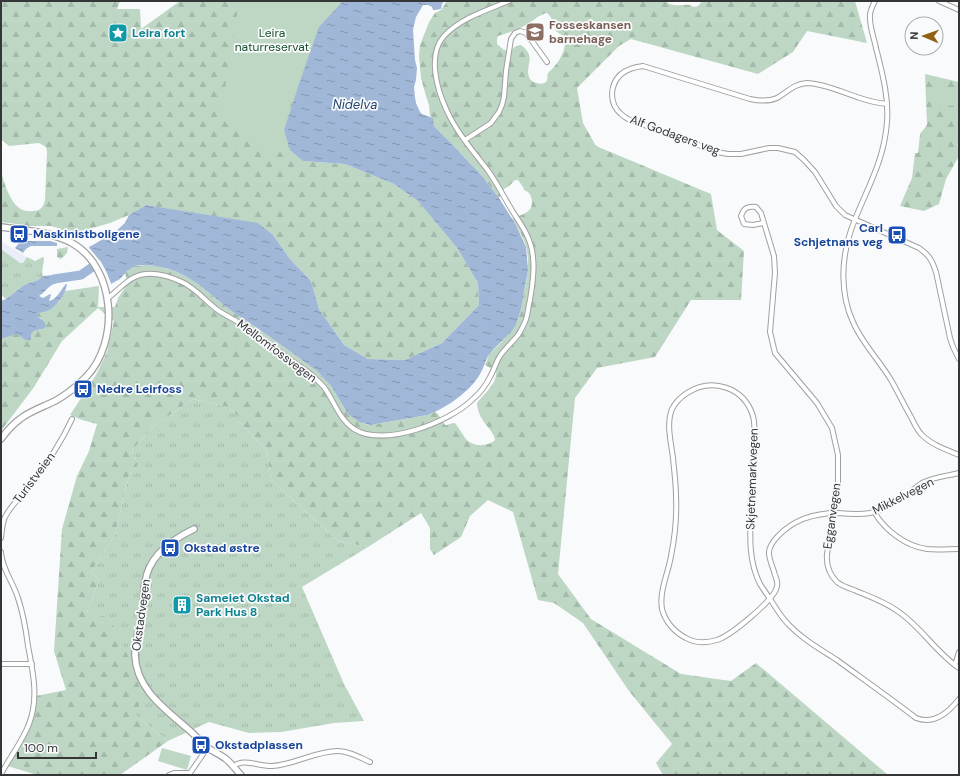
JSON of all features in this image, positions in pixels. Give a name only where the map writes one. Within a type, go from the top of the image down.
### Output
[{"type":"street","name":"Mellomfossvegen","points":[[108,298],[129,280],[140,275],[159,275],[175,279],[190,287],[217,309],[241,324],[312,376],[324,387],[343,419],[354,429],[372,436],[405,433],[424,428],[461,410],[482,390],[500,355],[519,334],[525,322],[534,274],[533,257],[528,235],[491,175],[465,140],[447,111],[440,93],[435,62],[437,48],[444,37],[456,26],[474,16],[510,1]]},
{"type":"street","points":[[875,1],[871,8],[870,19],[884,81],[887,104],[887,123],[882,155],[875,175],[855,219],[847,244],[844,260],[843,280],[846,300],[852,321],[861,338],[890,379],[916,427],[922,435],[938,446],[959,455]]},
{"type":"street","points":[[939,1],[959,10]]},
{"type":"street","points":[[465,140],[492,123],[499,112],[504,97],[510,44],[512,36],[515,33],[520,31],[526,33],[547,62]]},
{"type":"street","name":"Alf Godagers veg","points":[[887,104],[872,102],[811,83],[793,86],[772,100],[762,101],[750,99],[643,66],[633,67],[623,72],[617,78],[613,87],[612,97],[614,106],[628,120],[718,152],[741,154],[769,148],[778,148],[794,152],[815,172],[836,206],[845,215],[919,248],[927,254],[933,262],[950,338],[959,359]]},
{"type":"street","name":"Egganvegen","points":[[763,222],[753,226],[744,224],[741,216],[744,210],[750,206],[756,207],[761,213],[774,256],[775,273],[770,332],[775,353],[817,403],[832,428],[838,455],[838,488],[826,560],[830,572],[838,583],[886,604],[896,610],[908,619],[959,668]]},
{"type":"street","points":[[1,228],[44,233],[56,236],[82,250],[96,267],[105,285],[108,298],[104,346],[93,368],[87,376],[62,396],[21,418],[1,439]]},
{"type":"street","name":"Skjetnemarkvegen","points":[[770,599],[759,610],[729,634],[711,642],[698,642],[679,634],[668,623],[663,613],[661,601],[662,592],[671,556],[676,521],[676,491],[669,434],[671,411],[682,397],[696,388],[713,385],[722,386],[732,390],[744,399],[753,415],[754,443],[750,543],[752,561],[760,584],[770,599],[783,619],[790,627],[802,636],[916,718],[922,720],[933,720],[941,716],[959,699]]},
{"type":"street","name":"Turistveien","points":[[1,538],[5,518],[48,461],[65,435],[72,419]]},
{"type":"street","name":"Mikkelvegen","points":[[770,599],[778,585],[768,550],[770,545],[780,533],[791,525],[802,519],[824,513],[859,514],[874,512],[895,502],[926,481],[959,473]]},
{"type":"street","points":[[874,512],[892,533],[906,543],[926,549],[959,548]]},
{"type":"street","name":"Okstadvegen","points":[[194,529],[175,539],[155,556],[150,564],[144,582],[143,614],[136,643],[135,656],[137,667],[142,682],[158,703],[208,747],[227,760],[241,775]]},
{"type":"street","points":[[1,552],[3,563],[18,597],[32,664],[35,694],[34,708],[29,724],[1,774]]},
{"type":"street","points":[[955,665],[959,652]]},
{"type":"street","points":[[1,664],[32,664]]},
{"type":"street","points":[[169,775],[174,773],[190,773],[208,747]]},
{"type":"street","points":[[234,767],[239,763],[244,762],[264,766],[273,766],[336,751],[345,752],[370,762]]},
{"type":"shaded area","points":[[1,241],[28,258],[2,283],[1,287]]},
{"type":"green space","points":[[1,1],[120,1],[117,9],[140,9],[141,29],[180,1],[343,1],[303,161],[345,164],[394,184],[418,201],[457,248],[478,283],[479,305],[442,343],[405,360],[368,359],[344,345],[319,309],[311,281],[290,259],[273,235],[187,212],[146,205],[129,215],[110,223],[73,233],[51,226],[30,226],[2,222],[1,168],[7,189],[15,204],[25,211],[38,210],[42,207],[45,200],[47,152],[46,147],[39,143],[9,146],[1,139]]},
{"type":"green space","name":"Leira naturreservat","points":[[239,1],[349,1],[318,39],[308,57],[304,74],[295,91],[284,128],[286,142],[290,153],[264,151],[222,107]]},
{"type":"green space","points":[[447,1],[666,1],[674,5],[690,5],[696,7],[702,1],[855,1],[867,43],[807,31],[793,52],[758,74],[631,39],[619,46],[577,88],[583,123],[596,146],[711,194],[717,230],[744,251],[741,300],[691,300],[655,357],[597,368],[575,398],[558,574],[591,619],[681,674],[731,681],[756,663],[888,775],[663,775],[656,763],[672,744],[629,691],[583,623],[554,603],[538,600],[513,512],[488,500],[470,516],[461,537],[434,555],[430,549],[430,528],[421,513],[368,547],[338,541],[271,480],[267,450],[239,422],[239,417],[228,407],[193,399],[155,425],[132,450],[138,465],[129,475],[115,535],[91,572],[99,580],[87,612],[109,618],[131,662],[142,696],[136,716],[168,741],[120,775],[34,775],[4,765],[21,737],[36,696],[66,690],[54,651],[62,529],[77,476],[89,451],[97,424],[70,415],[96,375],[107,352],[114,321],[98,308],[62,341],[34,387],[1,431],[1,339],[16,333],[23,339],[33,331],[41,329],[42,319],[37,316],[37,314],[59,302],[65,291],[99,286],[98,307],[115,307],[118,298],[127,285],[125,273],[133,266],[150,265],[169,269],[198,284],[230,310],[317,371],[331,386],[348,414],[365,424],[370,425],[428,415],[435,412],[445,425],[455,423],[466,439],[472,444],[485,445],[495,440],[493,434],[480,415],[477,403],[495,380],[496,371],[485,365],[489,355],[514,328],[519,317],[526,282],[528,255],[523,239],[512,218],[524,214],[529,210],[532,205],[532,199],[530,194],[524,190],[518,180],[515,180],[504,189],[499,198],[482,176],[434,126],[432,117],[430,116],[429,105],[421,78],[419,56],[420,45],[429,22],[435,13],[441,10]],"holes":[[[546,13],[549,15],[556,30],[564,36],[565,46],[559,61],[548,73],[547,81],[544,83],[536,83],[529,77],[528,68],[530,57],[526,49],[521,45],[516,46],[510,51],[504,50],[497,44],[497,38],[498,36],[523,27],[543,14]]]},
{"type":"green space","points":[[925,74],[959,82],[959,143],[957,145],[959,146],[959,156],[946,179],[939,204],[924,211],[900,206],[912,178],[915,153],[918,153],[920,134],[927,125]]},
{"type":"green space","points":[[936,88],[959,89],[959,106],[936,105]]},
{"type":"green space","points":[[68,247],[67,253],[61,259],[57,257],[57,249]]},
{"type":"green space","points":[[1,249],[20,263],[23,263],[27,257],[35,261],[43,257],[44,258],[42,272],[43,276],[38,280],[24,285],[6,299],[1,295]]},
{"type":"green space","points":[[193,399],[228,407],[239,417],[239,422],[267,450],[271,480],[338,541],[368,547],[302,587],[344,684],[364,721],[334,723],[281,732],[249,733],[209,722],[168,741],[136,716],[87,612],[99,580],[91,572],[115,535],[129,475],[138,465],[132,450],[155,425]]},
{"type":"green space","points":[[162,748],[191,756],[187,770],[158,761]]},
{"type":"water","name":"Nidelva","points":[[343,1],[444,1],[441,9],[433,10],[432,7],[428,5],[423,5],[416,17],[413,30],[417,68],[414,87],[416,103],[422,114],[433,118],[434,126],[482,176],[499,198],[516,225],[526,247],[528,269],[523,299],[515,327],[486,359],[481,372],[471,387],[450,403],[428,415],[370,425],[359,422],[348,414],[331,386],[317,371],[230,310],[198,284],[169,269],[150,265],[138,265],[127,271],[120,279],[111,284],[102,265],[89,248],[115,232],[125,223],[129,215],[146,205],[258,223],[273,235],[290,259],[311,281],[319,309],[344,345],[368,359],[405,360],[442,343],[479,305],[478,283],[457,248],[418,201],[394,184],[345,164],[303,161],[290,150],[284,130],[319,27]]},
{"type":"water","points":[[24,241],[50,241],[57,243],[57,246],[31,246],[23,253],[15,248],[19,243]]},
{"type":"water","points":[[63,274],[67,277],[50,286],[39,296],[43,298],[50,294],[49,301],[52,300],[67,284],[63,295],[55,305],[49,310],[37,314],[37,316],[46,324],[45,328],[32,332],[30,340],[26,340],[16,334],[1,339],[1,301],[6,299],[24,285],[38,280],[43,276]]},
{"type":"pier","points":[[87,248],[89,248],[101,262],[111,284],[109,284],[99,263]]},
{"type":"waterway","name":"Nidelva","points":[[54,279],[81,275],[91,268]]},
{"type":"place","name":"Fosseskansen barnehage","points":[[535,32]]},
{"type":"place","name":"Leira fort","points":[[118,33]]},
{"type":"place","name":"Maskinistboligene","points":[[19,234]]},
{"type":"place","name":"Carl Schjetnans veg","points":[[897,235]]},
{"type":"place","name":"Nedre Leirfoss","points":[[83,389]]},
{"type":"place","name":"Okstad østre","points":[[170,548]]},
{"type":"place","name":"Sameiet Okstad Park Hus 8","points":[[182,605]]},
{"type":"place","name":"Okstadplassen","points":[[201,745]]}]
